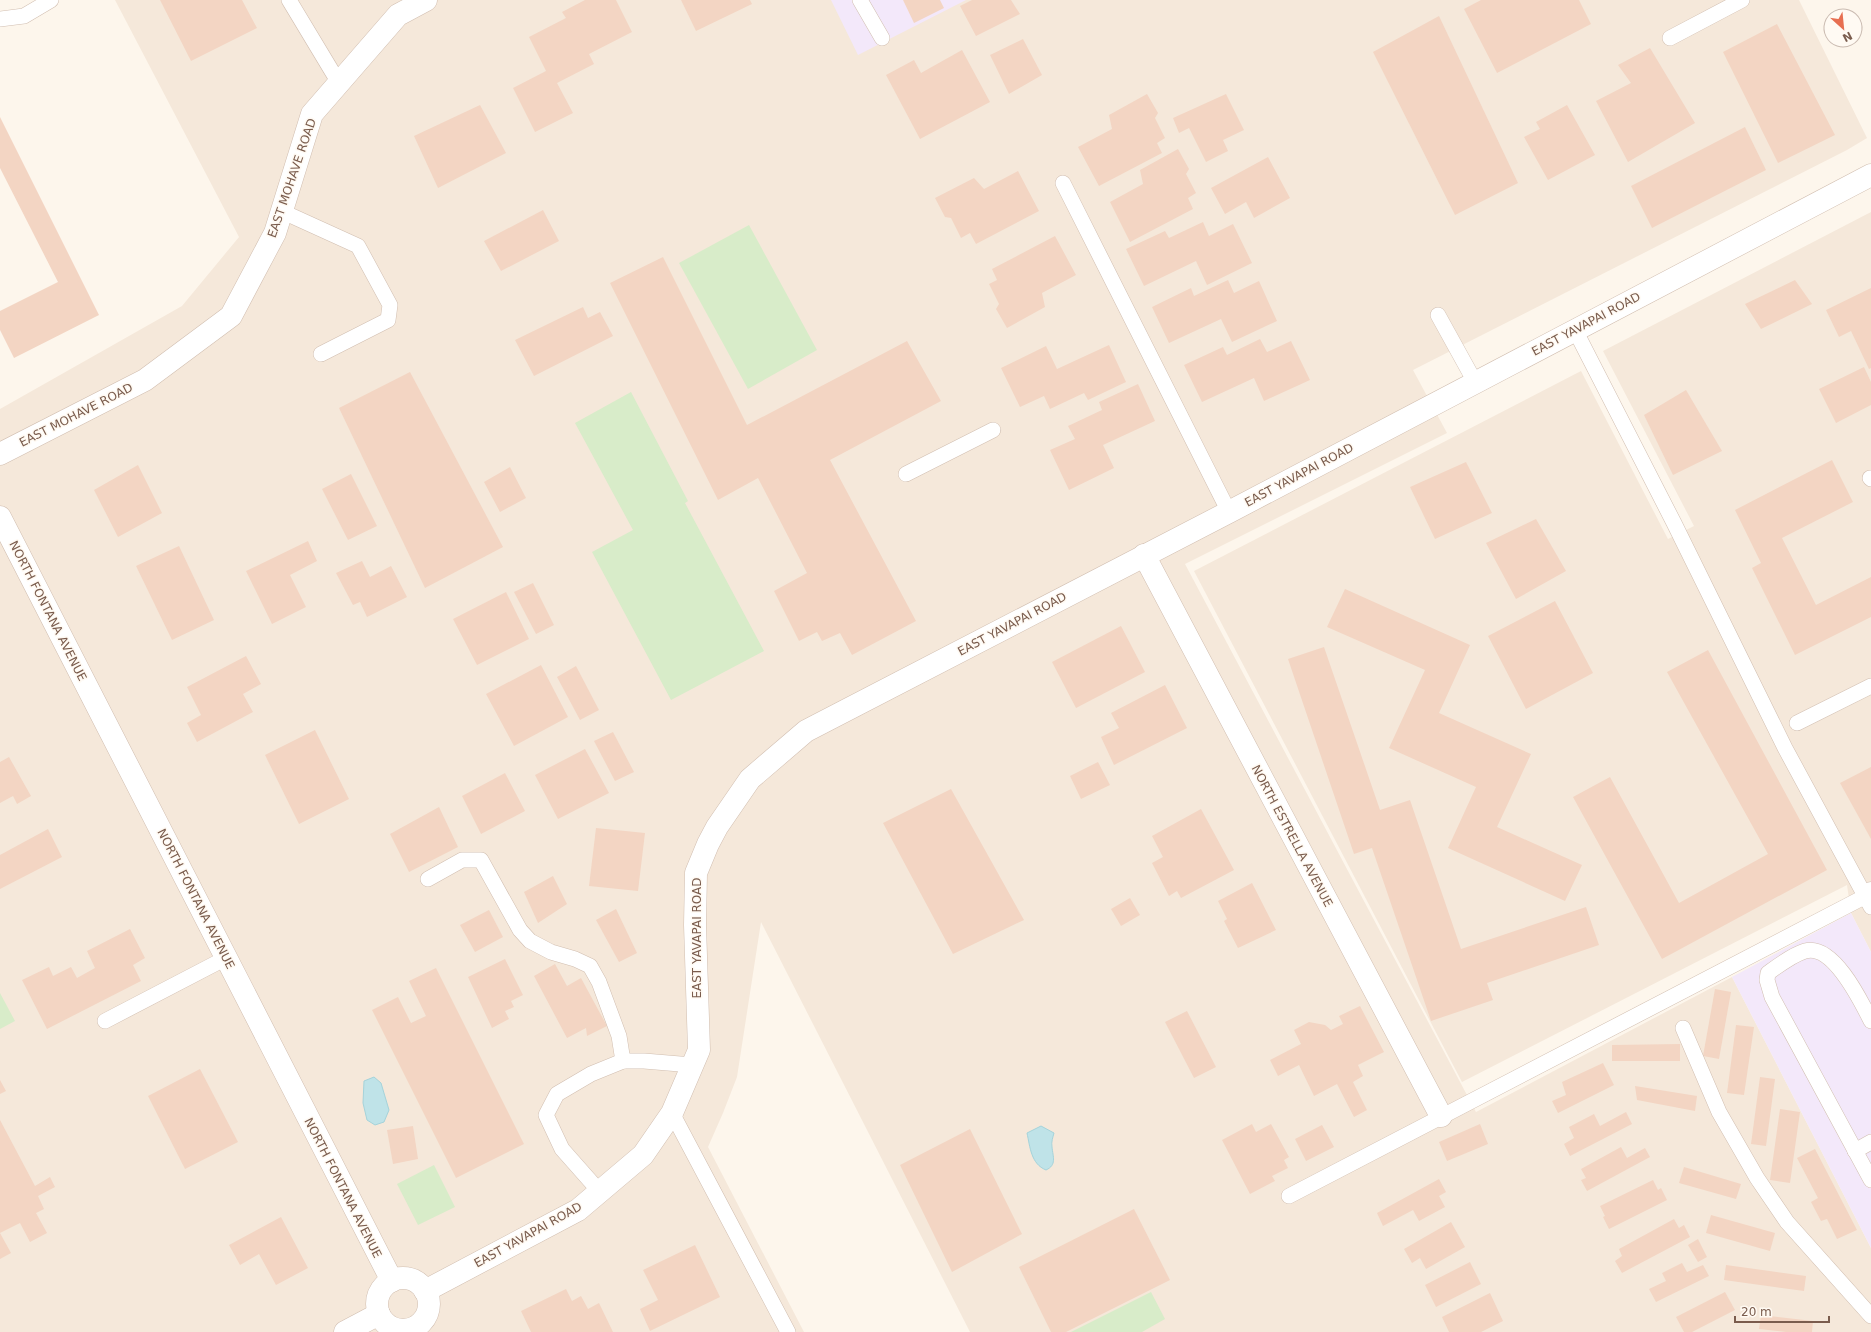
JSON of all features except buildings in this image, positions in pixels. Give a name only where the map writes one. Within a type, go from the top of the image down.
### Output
[{"type":"street","name":"EAST MOHAVE ROAD","points":[[0,454],[145,380],[231,316],[275,233],[312,114],[398,15],[426,0]]},
{"type":"street","name":"EAST YAVAPAI ROAD","points":[[425,1290],[578,1210],[643,1154],[672,1113],[699,1050],[695,925],[696,873],[714,833],[750,779],[806,731],[1229,512],[1871,176]]},
{"type":"street","name":"NORTH FONTANA AVENUE","points":[[0,517],[392,1281]]},
{"type":"street","name":"NORTH ESTRELLA AVENUE","points":[[1144,555],[1441,1116]]},
{"type":"street","points":[[404,1278],[412,1280],[420,1284],[425,1290],[429,1307],[426,1316],[414,1330],[398,1330],[384,1321],[380,1314],[378,1297],[382,1289],[392,1281],[404,1278]]},
{"type":"street","points":[[345,1332],[380,1314]]},
{"type":"lane","points":[[0,19],[24,16],[51,0]]},
{"type":"lane","points":[[289,0],[339,83]]},
{"type":"lane","points":[[860,0],[882,38]]},
{"type":"lane","points":[[1670,38],[1742,0]]},
{"type":"lane","points":[[1063,183],[1229,512]]},
{"type":"lane","points":[[282,211],[358,246],[390,305],[388,320],[321,354]]},
{"type":"lane","points":[[1438,315],[1475,382]]},
{"type":"lane","points":[[1289,1196],[1441,1116],[1869,899],[1785,748],[1674,523],[1575,330]]},
{"type":"lane","points":[[906,474],[993,430]]},
{"type":"lane","points":[[1797,723],[1871,686]]},
{"type":"lane","points":[[428,879],[462,860],[481,860],[520,930],[530,941],[551,952],[575,959],[590,966],[599,982],[619,1036],[623,1061]]},
{"type":"lane","points":[[1871,1021],[1848,979],[1838,967],[1816,950],[1806,950],[1787,960],[1768,973],[1766,980],[1772,997],[1871,1180]]},
{"type":"lane","points":[[105,1021],[226,958]]},
{"type":"lane","points":[[1683,1028],[1719,1112],[1757,1178],[1787,1222],[1871,1316]]},
{"type":"lane","points":[[600,1192],[562,1149],[546,1115],[557,1094],[591,1074],[623,1061],[644,1061],[692,1065]]},
{"type":"lane","points":[[672,1113],[788,1332]]},
{"type":"lane","points":[[1855,1151],[1871,1142]]},
{"type":"shaded area","points":[[115,0],[1799,0],[1867,138],[1847,150],[1413,370],[1447,433],[1185,564],[1476,1112],[1732,977],[1871,1248],[1871,1332],[970,1332],[761,922],[737,1077],[708,1147],[804,1332],[0,1332],[0,409],[182,306],[239,237]]},
{"type":"shaded area","points":[[831,0],[966,0],[858,55]]},
{"type":"shaded area","points":[[1871,212],[1871,952],[1851,913],[1847,885],[1462,1082],[1194,571],[1581,371],[1668,539],[1694,526],[1603,351]]},
{"type":"shaded area","points":[[1851,913],[1871,952],[1871,1248],[1732,977]]},
{"type":"green space","points":[[749,225],[817,350],[748,389],[679,263]]},
{"type":"green space","points":[[631,392],[688,501],[685,503],[764,651],[671,700],[592,552],[633,530],[575,423]]},
{"type":"green space","points":[[0,993],[15,1021],[0,1029]]},
{"type":"green space","points":[[434,1165],[455,1207],[418,1225],[397,1184]]},
{"type":"green space","points":[[1151,1292],[1165,1319],[1142,1332],[1071,1332]]},
{"type":"water","points":[[374,1077],[381,1083],[389,1110],[384,1122],[375,1125],[367,1120],[363,1103],[364,1081]]},
{"type":"water","points":[[1041,1126],[1054,1133],[1052,1143],[1053,1163],[1052,1166],[1046,1170],[1037,1164],[1034,1159],[1030,1149],[1027,1133]]}]
